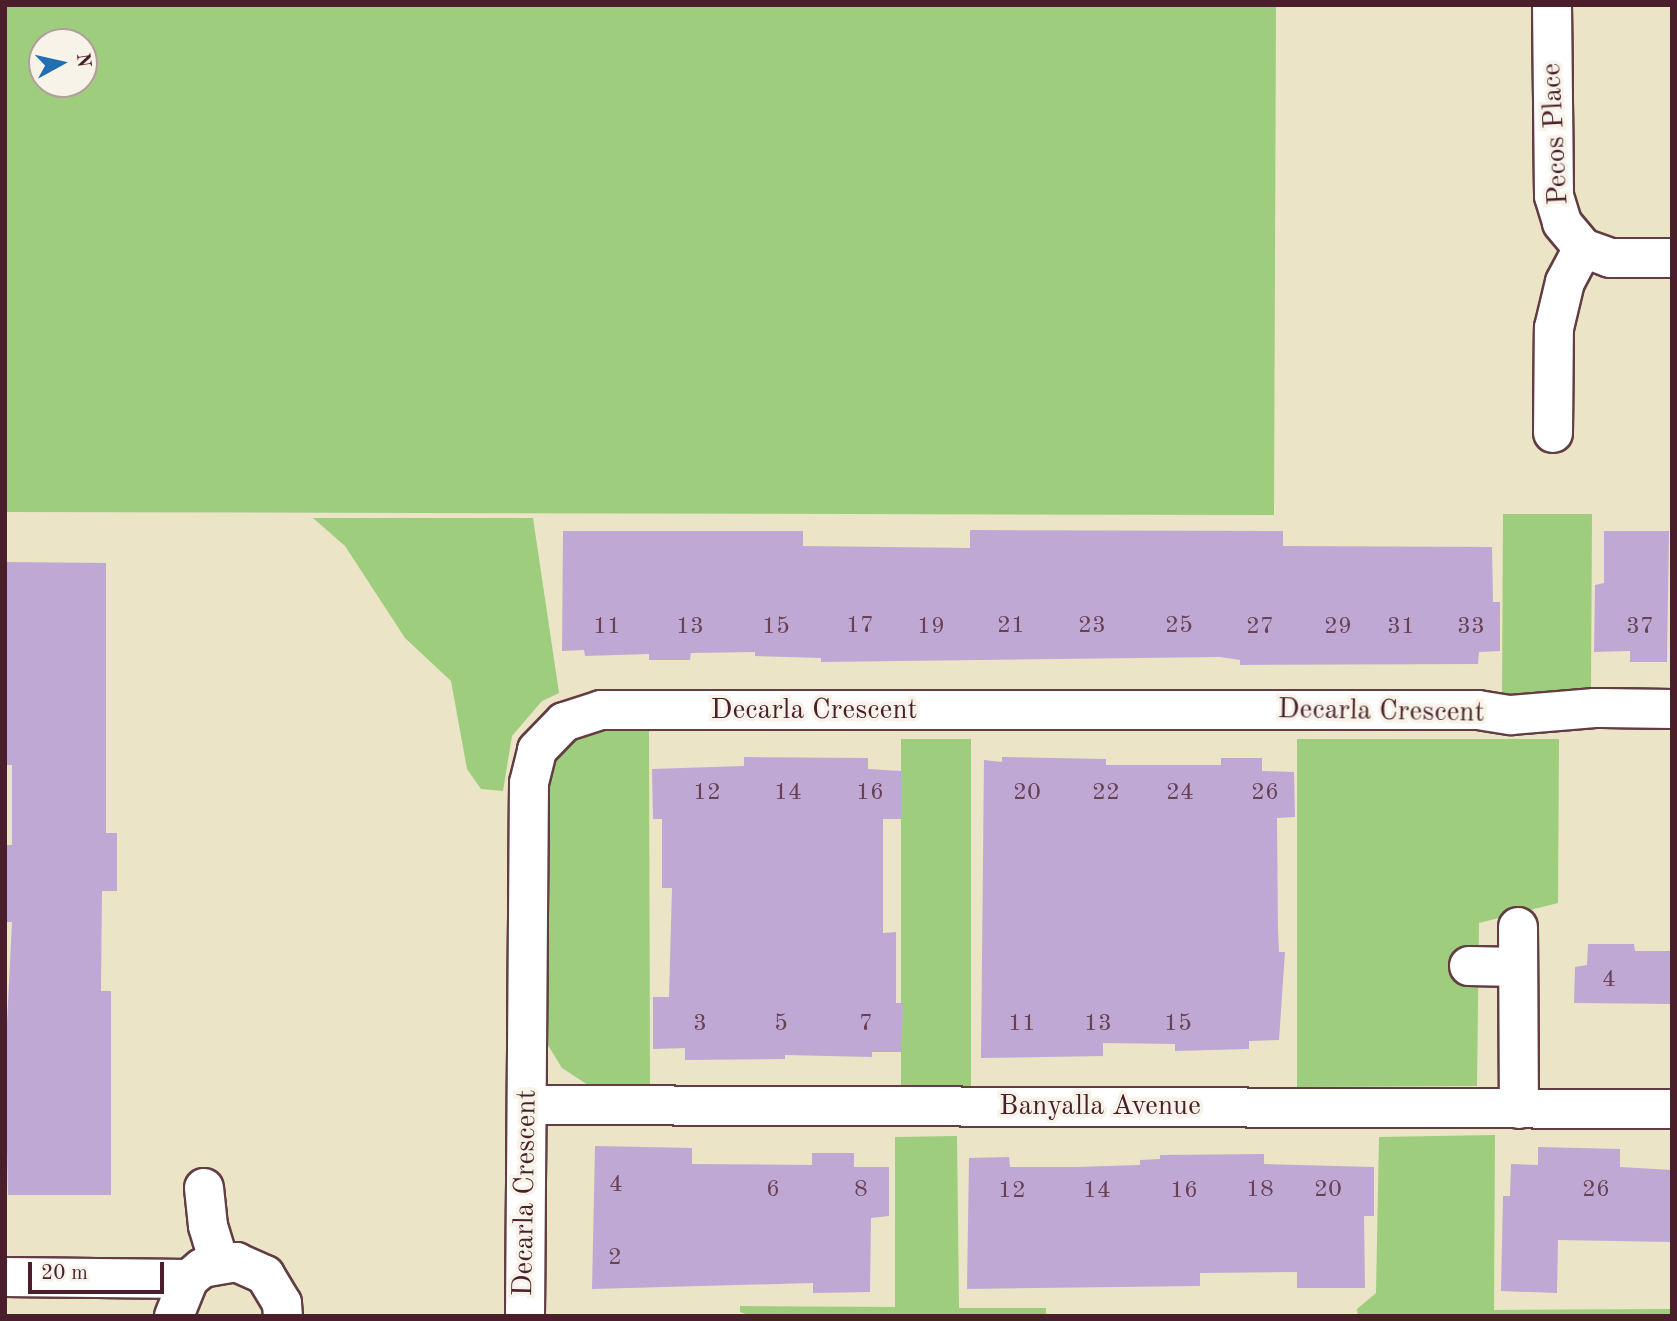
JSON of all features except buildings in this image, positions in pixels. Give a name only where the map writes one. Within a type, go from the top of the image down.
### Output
[{"type":"street","name":"Pecos Place","points":[[1552,5],[1554,196],[1562,223],[1583,248]]},
{"type":"street","points":[[1553,433],[1554,328],[1565,282],[1583,248],[1611,258],[1672,258]]},
{"type":"street","name":"Decarla Crescent","points":[[525,1316],[529,783],[537,750],[564,722],[601,710],[1478,710],[1511,715],[1595,708],[1672,709]]},
{"type":"street","points":[[1518,927],[1519,1109]]},
{"type":"street","points":[[1469,966],[1518,967]]},
{"type":"street","name":"Banyalla Avenue","points":[[527,1105],[1672,1109]]},
{"type":"street","points":[[174,1316],[204,1271],[208,1227],[204,1188]]},
{"type":"street","points":[[5,1277],[204,1271],[236,1262],[265,1275],[282,1303],[283,1316]]},
{"type":"green space","points":[[5,5],[1276,5],[1274,515],[5,512]]},
{"type":"green space","points":[[1503,514],[1592,514],[1591,688],[1564,697],[1502,697]]},
{"type":"green space","points":[[313,518],[533,518],[559,693],[542,701],[512,736],[503,791],[481,789],[467,769],[451,681],[405,638],[345,546]]},
{"type":"green space","points":[[649,727],[650,1086],[588,1085],[562,1068],[546,1042],[547,770],[566,741],[595,728]]},
{"type":"green space","points":[[901,739],[971,739],[971,1087],[901,1087]]},
{"type":"green space","points":[[1297,739],[1559,739],[1558,903],[1479,923],[1477,1086],[1297,1087]]},
{"type":"green space","points":[[1495,1135],[1494,1310],[1672,1309],[1672,1316],[1358,1316],[1357,1309],[1376,1293],[1379,1137]]},
{"type":"green space","points":[[957,1136],[959,1308],[1046,1308],[1046,1316],[751,1316],[740,1312],[740,1306],[895,1307],[895,1137]]}]
